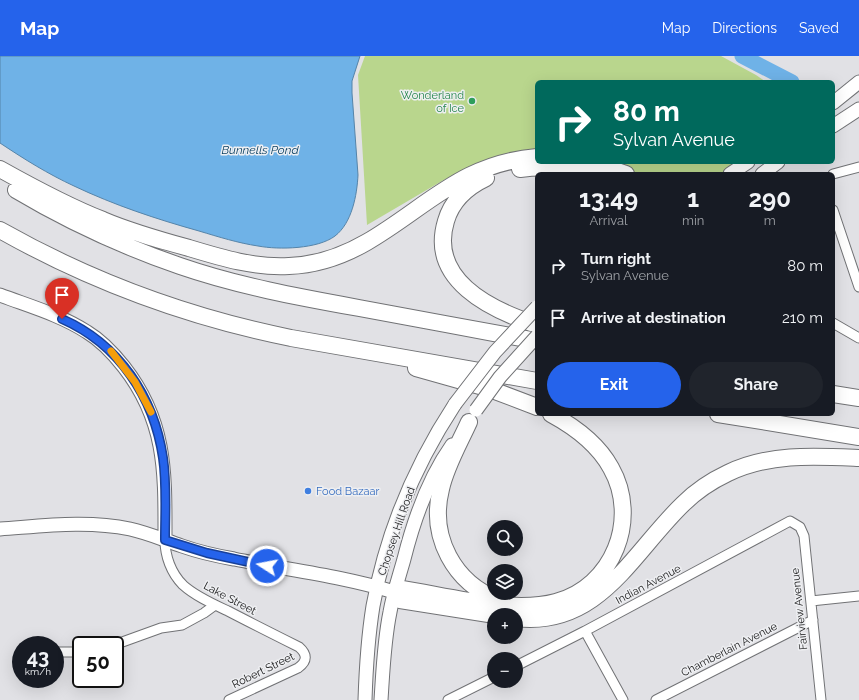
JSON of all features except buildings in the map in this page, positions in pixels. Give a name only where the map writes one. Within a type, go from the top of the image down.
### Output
[{"type":"highway","points":[[0,169],[72,207],[127,229],[234,261],[258,265],[290,266],[320,262],[339,256],[358,247],[448,187],[475,172],[503,162],[535,157]]},
{"type":"highway","points":[[597,164],[620,172]]},
{"type":"highway","points":[[523,168],[550,172]]},
{"type":"highway","points":[[535,324],[503,312],[474,295],[454,275],[447,262],[443,249],[443,234],[446,221],[451,209],[460,196],[472,185],[488,177],[506,171],[523,168],[553,168],[582,172]]},
{"type":"highway","points":[[0,180],[40,204],[95,232],[152,256],[211,276],[278,292],[535,341]]},
{"type":"highway","points":[[0,230],[44,254],[89,275],[157,302],[206,318],[255,330],[351,349],[443,363],[535,381]]},
{"type":"highway","points":[[351,349],[486,388],[535,406]]},
{"type":"highway","points":[[835,394],[859,398]]},
{"type":"highway","points":[[472,416],[447,470],[440,491],[438,520],[442,542],[448,556],[460,573],[482,592],[508,603],[536,606]]},
{"type":"highway","points":[[487,614],[400,600],[395,596],[394,592],[402,589],[493,604],[536,606],[551,604],[564,600],[578,593],[594,580],[604,570],[615,551],[620,537],[623,523],[623,509],[620,488],[615,474],[599,450],[589,440],[554,416]]},
{"type":"highway","points":[[730,416],[859,437]]},
{"type":"highway","points":[[523,618],[537,619],[562,615],[593,600],[610,584],[682,504],[703,487],[732,471],[762,461],[788,457],[859,458]]},
{"type":"main road","points":[[835,102],[859,82]]},
{"type":"main road","points":[[835,125],[859,110]]},
{"type":"main road","points":[[733,172],[745,164]]},
{"type":"main road","points":[[765,172],[775,164]]},
{"type":"main road","points":[[0,295],[54,316],[87,332],[100,341],[115,355],[135,382],[150,410],[160,443],[165,473],[165,540]]},
{"type":"main road","name":"Chopsey Hill Road","points":[[365,700],[370,628],[377,587],[391,537],[410,487],[430,446],[455,404],[495,352],[535,309]]},
{"type":"main road","name":"Chopsey Hill Road","points":[[382,700],[385,642],[390,610],[411,534],[426,492],[440,464],[472,416],[500,377],[535,338]]},
{"type":"main road","points":[[0,529],[73,524],[96,524],[129,529],[222,557],[330,576],[394,592]]},
{"type":"street","points":[[835,173],[859,167]]},
{"type":"street","points":[[835,216],[859,287]]},
{"type":"street","points":[[835,324],[859,338]]},
{"type":"street","name":"Fairview Avenue","points":[[790,521],[800,527],[804,536],[821,700]]},
{"type":"street","name":"Indian Avenue","points":[[523,662],[585,631],[790,521]]},
{"type":"street","name":"Lake Street","points":[[165,540],[167,557],[175,575],[182,584],[215,605],[298,647],[304,652],[306,659]]},
{"type":"street","points":[[811,601],[859,596]]},
{"type":"street","points":[[124,641],[161,628],[182,625],[215,605]]},
{"type":"street","name":"Chamberlain Avenue","points":[[656,700],[813,620]]},
{"type":"street","points":[[585,631],[623,700]]},
{"type":"street","name":"Robert Street","points":[[228,700],[298,668],[306,659]]},
{"type":"street","points":[[448,700],[487,680]]},
{"type":"green space","points":[[365,56],[721,56],[763,80],[535,80],[535,159],[489,159],[477,163],[442,181],[367,225],[358,75]]},
{"type":"green space","points":[[572,164],[741,164],[731,172],[602,172]]},
{"type":"water","name":"Bunnells Pond","points":[[0,56],[360,56],[352,81],[358,175],[355,200],[346,224],[335,236],[319,244],[287,248],[251,245],[167,222],[135,211],[74,186],[36,166],[0,143]]},
{"type":"waterway","points":[[742,56],[788,80]]},
{"type":"slow traffic","points":[[111,351],[130,374],[151,412]]},
{"type":"place","name":"Wonderland of Ice","points":[[472,101]]},
{"type":"place","name":"Food Bazaar","points":[[308,491]]},
{"type":"route","points":[[62,319],[87,332],[100,341],[115,355],[130,374],[148,407],[157,429],[165,473],[165,540],[222,557],[267,566]]}]
